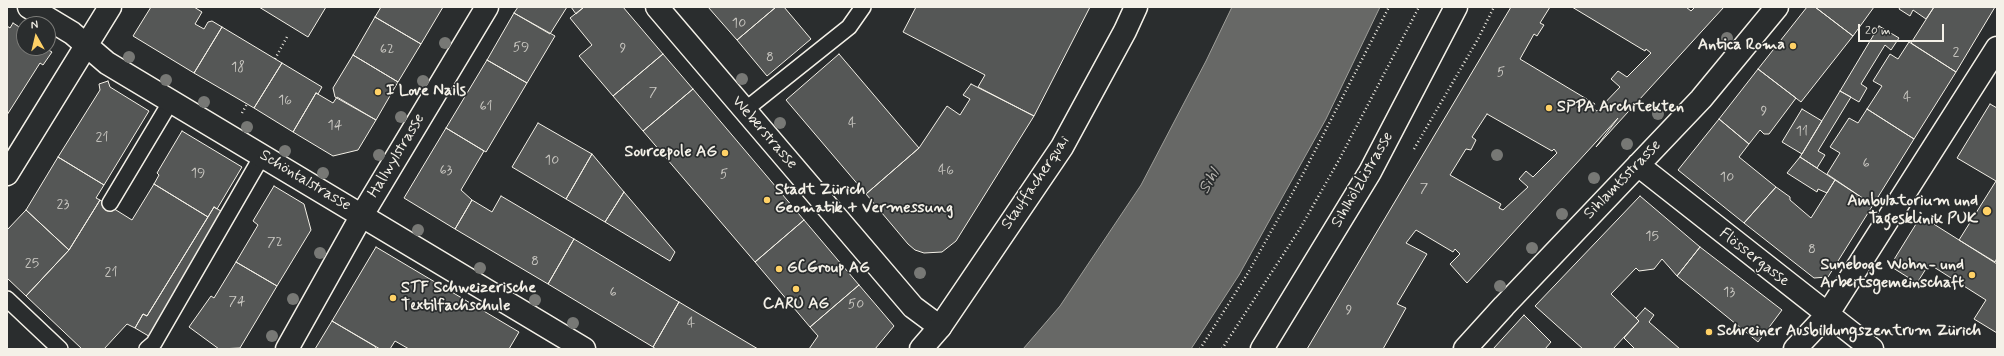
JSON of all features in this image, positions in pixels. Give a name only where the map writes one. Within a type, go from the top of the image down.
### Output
[{"type":"street","name":"Schöntalstrasse","points":[[29,7],[72,33],[107,63],[584,349]]},
{"type":"street","points":[[7,174],[110,7]]},
{"type":"street","name":"Hallwylstrasse","points":[[287,349],[362,215],[487,7]]},
{"type":"street","name":"Weberstrasse","points":[[657,7],[913,307],[940,327]]},
{"type":"street","name":"Stauffacherquai","points":[[921,349],[940,327],[1062,147],[1125,31],[1136,7]]},
{"type":"street","name":"Sihlhölzlistrasse","points":[[1262,349],[1370,172],[1456,7]]},
{"type":"street","name":"Sihlamtsstrasse","points":[[1465,349],[1701,99],[1777,7]]},
{"type":"street","points":[[1795,349],[1827,315],[1997,48]]},
{"type":"street","name":"Flössergasse","points":[[1638,165],[1872,349]]},
{"type":"lane","points":[[745,110],[849,27],[863,7]]},
{"type":"lane","points":[[110,203],[171,101]]},
{"type":"lane","points":[[154,347],[262,156]]},
{"type":"lane","points":[[7,299],[60,349]]},
{"type":"path","points":[[1200,349],[1248,273],[1302,174],[1389,7]]},
{"type":"path","points":[[1222,349],[1305,221],[1343,153],[1419,7]]},
{"type":"path","points":[[275,59],[288,35]]},
{"type":"path","points":[[242,113],[247,104]]},
{"type":"water","name":"Sihl","points":[[1232,7],[1380,7],[1326,119],[1239,275],[1191,349],[1023,349],[1060,306],[1141,185],[1206,61]]},
{"type":"building","points":[[151,7],[194,7],[202,12],[195,24],[204,29],[208,22],[212,21],[222,27],[194,73],[133,36]]},
{"type":"building","points":[[259,7],[326,7],[308,37]]},
{"type":"building","points":[[381,7],[443,7],[421,44],[375,17]]},
{"type":"building","points":[[518,7],[567,7],[550,34],[514,13]]},
{"type":"building","points":[[571,7],[584,7],[576,14]]},
{"type":"building","points":[[584,7],[623,7],[663,54],[613,96],[579,56],[592,45],[570,18]]},
{"type":"building","points":[[708,7],[776,7],[737,40]]},
{"type":"building","points":[[776,7],[784,7],[811,39],[767,76],[737,40]]},
{"type":"building","points":[[916,7],[1090,7],[1034,116],[978,87],[985,75],[903,32]]},
{"type":"building","points":[[1511,7],[1550,7],[1540,23],[1544,25],[1537,36],[1534,34],[1520,59],[1595,104],[1592,108],[1597,111],[1620,87],[1611,79],[1618,71],[1627,77],[1651,53],[1646,49],[1645,51],[1572,7],[1686,7],[1691,11],[1695,7],[1724,7],[1596,147],[1618,118],[1467,283],[1450,264],[1460,254],[1455,249],[1453,252],[1416,230],[1406,243],[1427,254],[1397,304],[1406,308],[1383,349],[1307,349]],"holes":[[[1487,114],[1552,151],[1554,149],[1557,153],[1533,177],[1526,171],[1519,179],[1528,187],[1503,210],[1499,208],[1501,204],[1450,175],[1466,149],[1471,150],[1476,140],[1472,137]]]},
{"type":"building","points":[[1807,7],[1815,7],[1853,36],[1801,102],[1758,69]]},
{"type":"building","points":[[1815,7],[1874,7],[1853,36]]},
{"type":"building","points":[[1900,7],[1934,7],[1926,19],[1913,10],[1910,16],[1899,9]]},
{"type":"building","points":[[1934,7],[1995,7],[1956,72],[1911,43]]},
{"type":"building","points":[[514,13],[555,36],[527,83],[487,60]]},
{"type":"building","points":[[375,17],[421,44],[398,82],[353,55]]},
{"type":"building","points":[[13,23],[16,25],[16,56],[49,56],[43,65],[40,63],[7,115],[7,26],[10,28]]},
{"type":"building","points":[[1879,26],[1899,38],[1891,50],[1885,45],[1861,84],[1867,88],[1859,102],[1840,91]]},
{"type":"building","points":[[222,27],[282,63],[254,108],[194,73]]},
{"type":"building","points":[[1909,42],[1956,72],[1914,139],[1867,109],[1882,86],[1873,81],[1890,54],[1898,59]]},
{"type":"building","points":[[663,54],[693,89],[643,131],[613,96]]},
{"type":"building","points":[[839,54],[919,148],[866,194],[786,100]]},
{"type":"building","points":[[353,55],[398,82],[376,120],[335,97],[333,88]]},
{"type":"building","points":[[487,60],[527,83],[486,152],[446,128]]},
{"type":"building","points":[[282,63],[322,87],[318,94],[316,93],[293,132],[254,108]]},
{"type":"building","points":[[1758,69],[1796,98],[1769,134],[1764,134],[1760,130],[1749,144],[1719,119]]},
{"type":"building","points":[[108,81],[110,87],[149,111],[104,185],[58,157],[100,90],[99,84]]},
{"type":"building","points":[[971,84],[1034,116],[956,241],[942,252],[924,253],[915,250],[908,244],[866,194],[919,148],[947,106],[960,115],[970,99],[963,95]]},
{"type":"building","points":[[693,89],[804,220],[755,262],[643,131]]},
{"type":"building","points":[[1840,91],[1851,97],[1818,151],[1825,155],[1817,168],[1800,157]]},
{"type":"building","points":[[316,93],[333,103],[337,97],[376,120],[358,150],[333,156],[293,132]]},
{"type":"building","name":"Ambulatorium und Tagesklinik PUK","points":[[1990,104],[1997,108],[1997,258],[1995,262],[1959,240],[1996,181],[1957,158]]},
{"type":"building","points":[[1802,109],[1822,121],[1802,154],[1782,142]]},
{"type":"building","points":[[1867,109],[1914,139],[1873,205],[1827,174],[1840,153],[1830,147],[1849,118],[1858,123]]},
{"type":"building","points":[[1719,119],[1749,144],[1739,157],[1776,187],[1744,223],[1678,170]]},
{"type":"building","points":[[538,123],[592,154],[566,199],[512,167]]},
{"type":"building","points":[[446,128],[484,151],[461,190],[472,200],[455,229],[404,198]]},
{"type":"building","points":[[182,131],[242,167],[217,209],[214,207],[208,217],[154,184],[159,175],[157,173]]},
{"type":"building","points":[[592,154],[624,192],[605,222],[566,199]]},
{"type":"building","points":[[58,157],[104,185],[96,198],[100,200],[69,250],[26,210]]},
{"type":"building","points":[[1800,157],[1835,180],[1827,193],[1818,189],[1817,192],[1787,173]]},
{"type":"building","points":[[1835,180],[1873,205],[1828,277],[1814,278],[1744,223],[1776,187],[1790,197],[1790,200],[1811,218]]},
{"type":"building","points":[[154,184],[208,217],[147,316],[143,314],[135,328],[127,324],[104,349],[82,349],[26,296],[69,250],[100,200],[132,220]]},
{"type":"building","points":[[274,186],[304,204],[311,230],[277,286],[236,262],[258,225],[253,221]]},
{"type":"building","points":[[624,192],[675,252],[670,261],[605,222]]},
{"type":"building","points":[[501,196],[574,239],[548,284],[455,229],[472,200],[492,212]]},
{"type":"building","points":[[1640,196],[1700,247],[1677,276],[1662,259],[1654,269],[1639,271],[1636,268],[1611,294],[1639,321],[1613,349],[1583,349],[1535,306]]},
{"type":"building","points":[[214,207],[226,214],[152,338],[135,328],[143,314],[147,316]]},
{"type":"building","points":[[26,210],[69,250],[26,296],[7,278],[7,230]]},
{"type":"building","name":"Suneboge Wohn- und Arbeitsgemeinschaft","points":[[1921,216],[1997,264],[1997,333],[1974,319],[1986,300],[1929,264],[1917,283],[1890,266]]},
{"type":"building","points":[[804,220],[859,285],[810,327],[755,262]]},
{"type":"building","points":[[574,239],[679,302],[653,347],[548,284]]},
{"type":"building","points":[[376,247],[519,332],[509,349],[409,349],[395,341],[390,349],[380,349],[332,321]]},
{"type":"building","points":[[1700,247],[1782,310],[1758,342],[1677,276]]},
{"type":"building","points":[[236,262],[277,286],[240,348],[219,349],[189,327],[211,296],[214,298]]},
{"type":"building","points":[[859,285],[894,326],[875,349],[809,349],[818,336],[810,327]]},
{"type":"building","points":[[679,302],[758,349],[656,349],[653,347]]},
{"type":"building","points":[[1645,308],[1654,315],[1649,322],[1680,349],[1635,349],[1624,338],[1639,321],[1636,318]]},
{"type":"building","points":[[1524,315],[1551,342],[1545,349],[1493,349]]},
{"type":"building","points":[[332,321],[376,347],[375,349],[315,349]]},
{"type":"place","name":"Antica Roma","points":[[1793,46]]},
{"type":"place","name":"I Love Nails","points":[[378,92]]},
{"type":"place","name":"SPPA Architekten","points":[[1549,108]]},
{"type":"place","name":"Sourcepole AG","points":[[725,153]]},
{"type":"place","name":"Stadt Zürich Geomatik + Vermessung","points":[[767,200]]},
{"type":"place","name":"Ambulatorium und Tagesklinik PUK","points":[[1987,211]]},
{"type":"place","name":"GCGroup AG","points":[[779,269]]},
{"type":"place","name":"Suneboge Wohn- und Arbeitsgemeinschaft","points":[[1972,275]]},
{"type":"place","name":"CARU AG","points":[[796,289]]},
{"type":"place","name":"STF Schweizerische Textilfachschule","points":[[393,298]]},
{"type":"place","name":"Schreiner Ausbildungszentrum Zürich","points":[[1709,332]]}]
